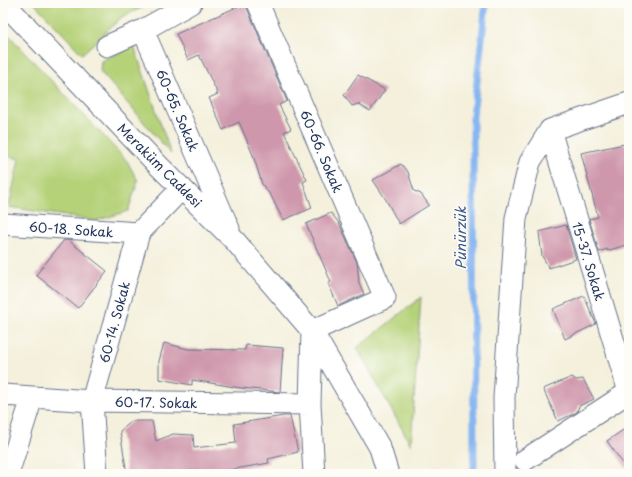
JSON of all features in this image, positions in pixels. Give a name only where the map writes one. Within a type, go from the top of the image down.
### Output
[{"type":"street","name":"Meraküm Caddesi","points":[[4,3],[151,158],[235,241],[312,331],[380,448],[388,474]]},
{"type":"street","points":[[107,46],[143,30],[191,3]]},
{"type":"street","name":"60-66. Sokak","points":[[258,3],[385,298],[312,331]]},
{"type":"street","name":"60-65. Sokak","points":[[143,30],[235,241]]},
{"type":"street","points":[[505,474],[504,398],[516,218],[530,162],[550,130],[629,104]]},
{"type":"street","name":"15-37. Sokak","points":[[550,130],[629,392]]},
{"type":"street","name":"60-14. Sokak","points":[[97,474],[92,401],[139,233],[182,188]]},
{"type":"street","name":"60-18. Sokak","points":[[3,224],[139,233]]},
{"type":"street","points":[[312,331],[310,404],[314,474]]},
{"type":"street","points":[[525,460],[629,392]]},
{"type":"street","name":"60-17. Sokak","points":[[3,395],[92,401],[310,404]]},
{"type":"street","points":[[8,474],[32,398]]},
{"type":"green space","points":[[34,3],[152,3],[122,17],[82,54]]},
{"type":"green space","points":[[3,29],[127,161],[138,181],[128,211],[96,221],[9,207],[19,159],[3,154]]},
{"type":"green space","points":[[134,46],[171,154],[100,71],[101,61]]},
{"type":"green space","points":[[421,297],[411,445],[357,348]]},
{"type":"building","points":[[246,3],[287,101],[279,105],[291,129],[284,132],[307,180],[303,182],[312,208],[283,220],[271,196],[262,184],[253,155],[239,122],[223,130],[209,98],[218,94],[199,55],[188,60],[176,34]]},
{"type":"building","points":[[358,75],[385,90],[370,111],[358,104],[352,106],[344,95]]},
{"type":"building","points":[[629,143],[629,244],[599,252],[589,219],[598,217],[581,153]]},
{"type":"building","points":[[401,164],[408,172],[414,191],[421,194],[429,205],[399,224],[373,180]]},
{"type":"building","points":[[331,213],[339,223],[357,262],[359,283],[364,294],[338,306],[328,283],[331,282],[306,224]]},
{"type":"building","points":[[566,225],[576,259],[549,268],[542,256],[539,232]]},
{"type":"building","points":[[64,240],[68,240],[107,271],[78,308],[36,275]]},
{"type":"building","points":[[584,296],[596,324],[565,339],[553,309]]},
{"type":"building","points":[[164,343],[188,349],[245,350],[246,345],[283,348],[280,392],[241,388],[192,380],[192,385],[159,379],[159,361]]},
{"type":"building","points":[[572,377],[576,380],[583,379],[594,399],[579,406],[577,412],[558,421],[543,389]]},
{"type":"building","points":[[290,416],[298,452],[268,459],[269,463],[229,470],[230,474],[199,474],[199,470],[165,474],[127,474],[120,431],[132,421],[152,421],[156,441],[173,434],[193,435],[194,448],[236,443],[234,424]]},
{"type":"building","points":[[629,426],[629,472],[607,441]]},
{"type":"waterway","name":"Pünürzük","points":[[474,474],[473,116],[486,3]]}]
